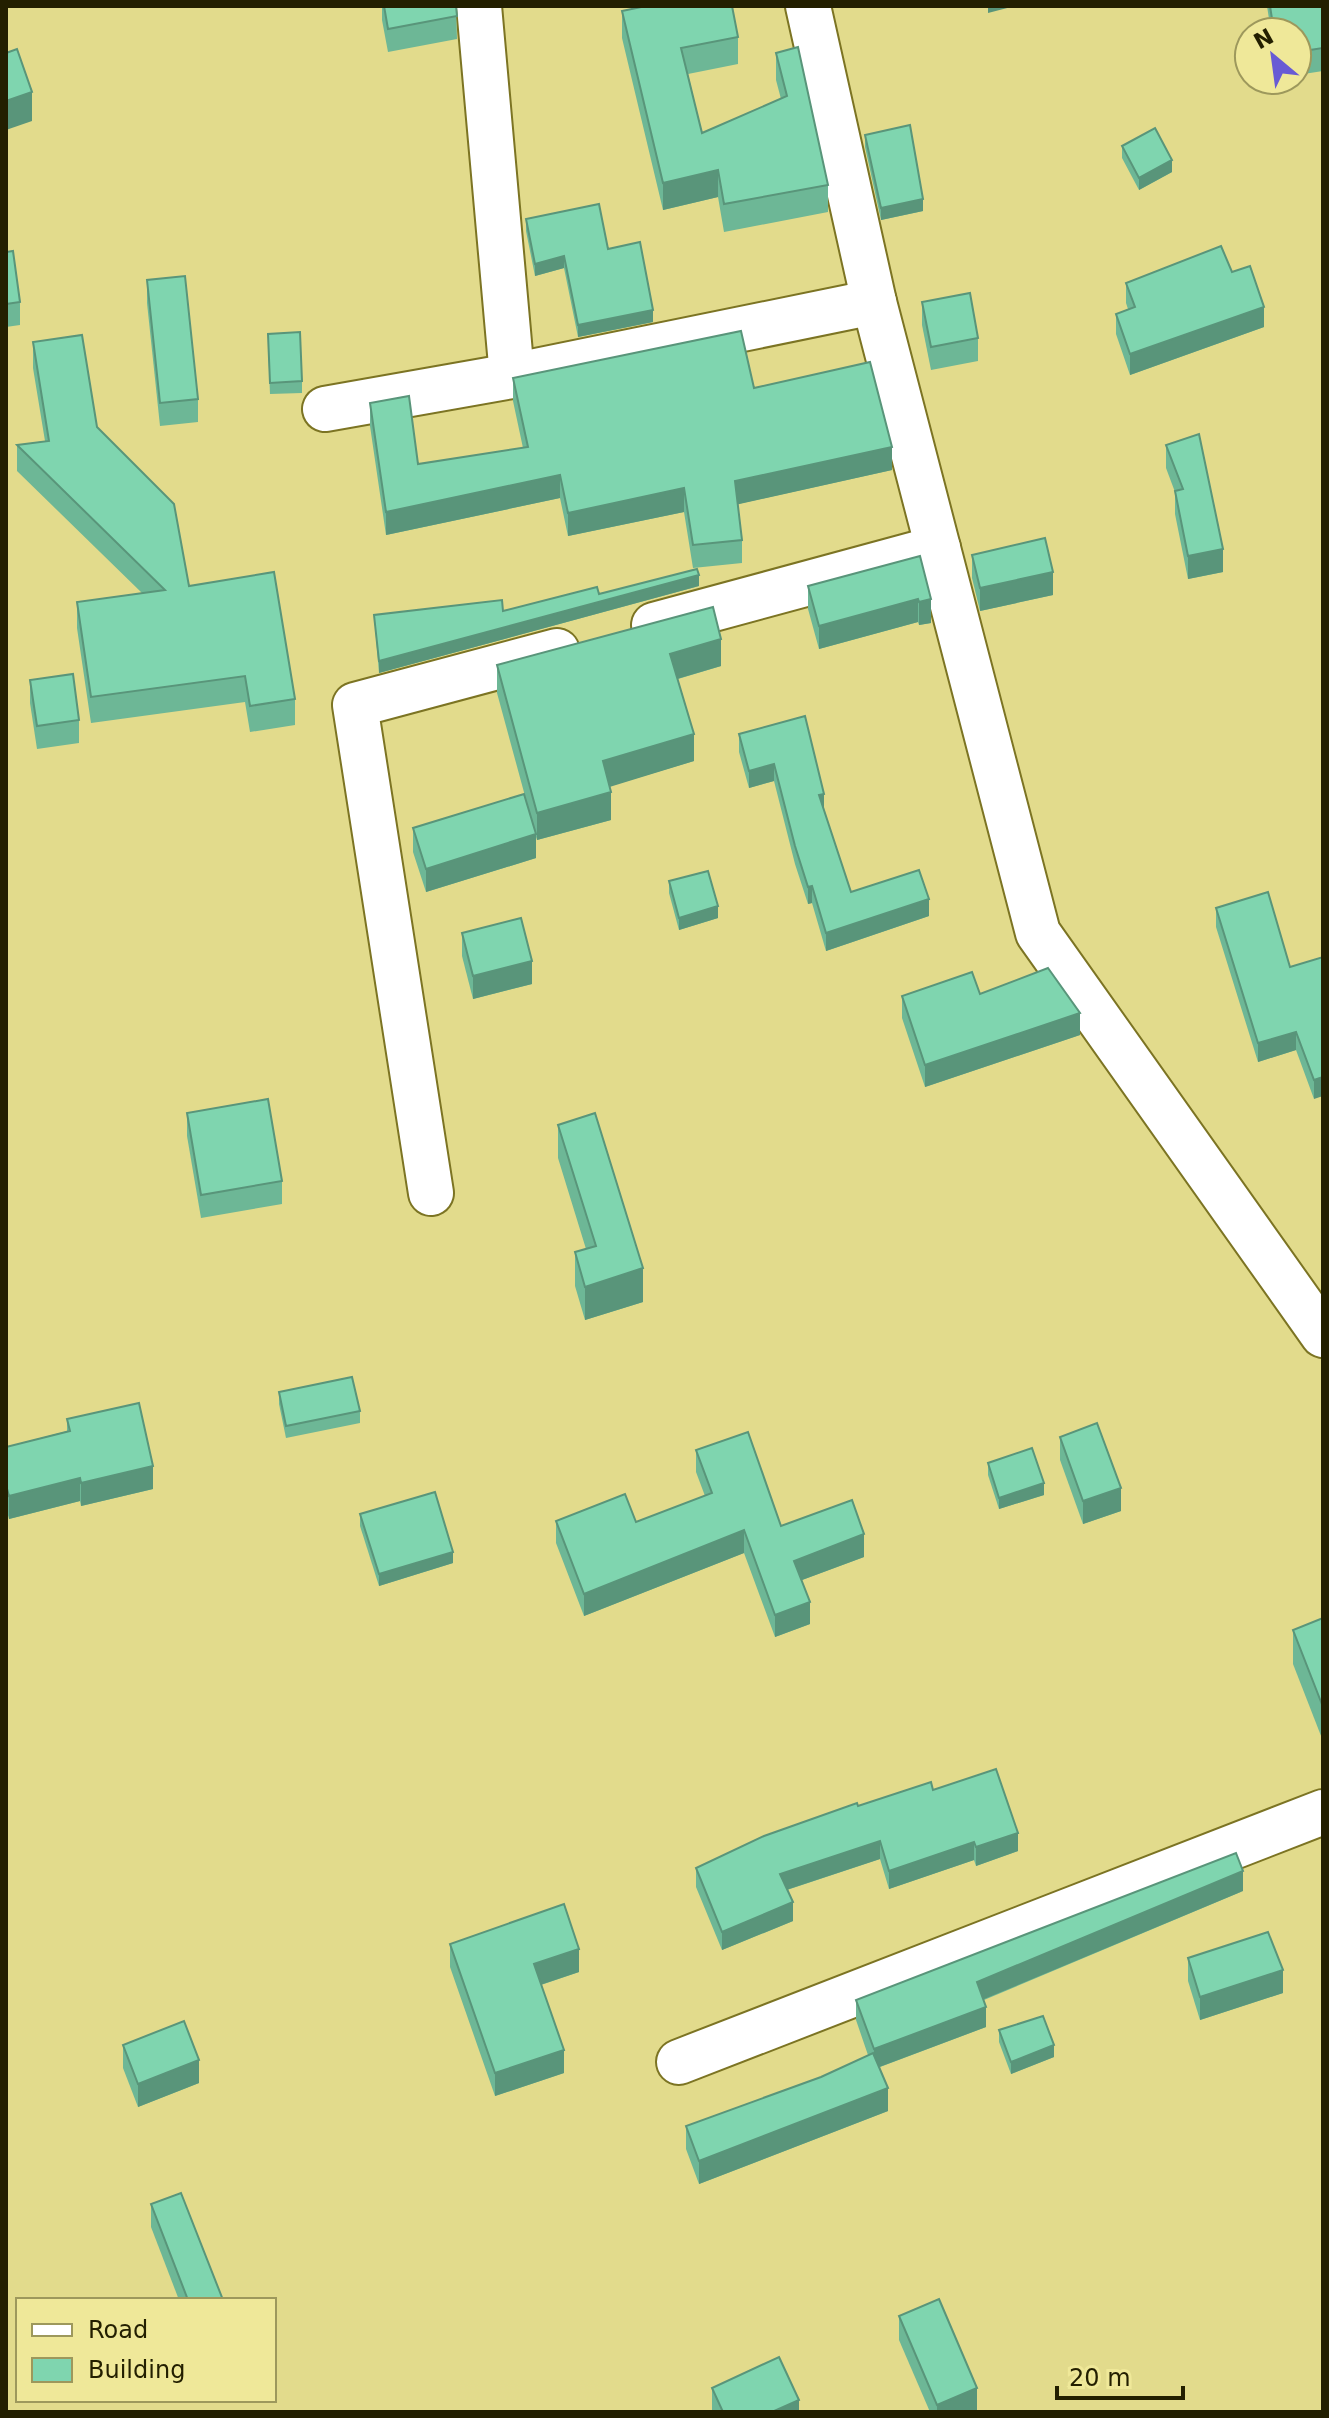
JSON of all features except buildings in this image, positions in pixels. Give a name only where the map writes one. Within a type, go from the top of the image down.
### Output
[{"type":"street","points":[[479,6],[512,376]]},
{"type":"street","points":[[808,6],[874,302],[1038,933],[1323,1335]]},
{"type":"street","points":[[325,409],[512,376],[874,302]]},
{"type":"street","points":[[431,1193],[355,705],[938,548]]},
{"type":"street","points":[[679,2062],[1323,1812]]}]
